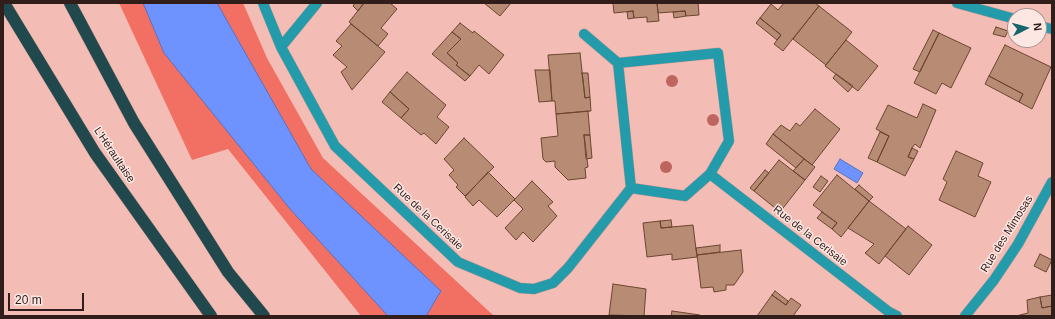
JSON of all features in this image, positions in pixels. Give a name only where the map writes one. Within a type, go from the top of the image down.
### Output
[{"type":"highway","name":"L'Héraultaise","points":[[4,3],[95,153],[211,316]]},
{"type":"highway","points":[[70,3],[134,123],[228,272],[264,316]]},
{"type":"street","name":"Rue de la Cerisaie","points":[[263,3],[281,47],[335,146],[458,262],[520,288],[534,289],[553,282],[568,268],[631,188]]},
{"type":"street","points":[[281,47],[317,3]]},
{"type":"street","points":[[957,3],[1007,17]]},
{"type":"street","points":[[584,34],[618,63],[631,188],[685,196],[710,174],[730,141],[718,53],[618,63]]},
{"type":"street","name":"Rue de la Cerisaie","points":[[710,174],[883,307],[897,316]]},
{"type":"street","name":"Rue des Mimosas","points":[[965,316],[994,280],[1018,244],[1052,182]]},
{"type":"shaded area","points":[[119,3],[243,3],[267,58],[323,158],[494,316],[361,316],[228,149],[192,160]]},
{"type":"water","points":[[143,3],[217,3],[311,169],[441,291],[426,316],[388,316],[290,209],[164,53]]},
{"type":"water","points":[[840,159],[863,173],[857,183],[834,169]]},
{"type":"building","points":[[355,3],[364,3],[358,11],[353,6]]},
{"type":"building","points":[[364,3],[390,3],[397,9],[381,28],[388,34],[378,46],[349,22]]},
{"type":"building","points":[[484,3],[511,3],[500,16]]},
{"type":"building","points":[[613,3],[657,3],[659,21],[647,22],[647,17],[634,18],[633,11],[614,13]]},
{"type":"building","points":[[657,3],[698,3],[699,15],[686,16],[685,11],[658,13]]},
{"type":"building","points":[[784,3],[815,3],[819,6],[783,51],[774,44],[781,35],[760,18],[771,4],[778,10]]},
{"type":"building","points":[[819,6],[852,32],[826,65],[793,39]]},
{"type":"building","points":[[633,11],[634,18],[628,19],[627,12]]},
{"type":"building","points":[[685,11],[686,16],[674,18],[673,12]]},
{"type":"building","points":[[760,18],[781,35],[777,40],[756,23]]},
{"type":"building","points":[[460,23],[473,33],[474,31],[504,55],[489,74],[479,65],[470,76],[456,65],[458,63],[447,53],[461,39],[452,32]]},
{"type":"building","points":[[351,24],[385,52],[352,90],[341,72],[347,67],[333,55],[342,46],[336,41]]},
{"type":"building","points":[[996,27],[1007,31],[1005,37],[993,34]]},
{"type":"building","points":[[933,30],[939,33],[920,72],[913,69]]},
{"type":"building","points":[[452,32],[461,39],[447,53],[458,63],[456,65],[470,76],[465,81],[432,54]]},
{"type":"building","points":[[939,33],[971,48],[951,88],[942,83],[936,94],[914,83]]},
{"type":"building","points":[[846,40],[878,66],[858,91],[825,66]]},
{"type":"building","points":[[1005,45],[1007,48],[1011,48],[1051,67],[1032,109],[1019,102],[1023,94],[989,76]]},
{"type":"building","points":[[580,53],[585,98],[590,97],[591,111],[556,114],[555,101],[552,101],[548,55]]},
{"type":"building","points":[[535,70],[550,70],[552,101],[539,102]]},
{"type":"building","points":[[407,72],[446,105],[437,117],[449,127],[436,144],[424,133],[421,135],[401,118],[409,109],[390,92]]},
{"type":"building","points":[[582,73],[588,73],[590,97],[585,98]]},
{"type":"building","points":[[836,74],[853,86],[848,92],[833,78]]},
{"type":"building","points":[[989,76],[1023,94],[1019,102],[985,84]]},
{"type":"building","points":[[390,92],[409,109],[401,118],[382,102]]},
{"type":"building","points":[[923,104],[936,110],[920,148],[915,144],[912,148],[908,157],[914,159],[905,176],[877,162],[889,136],[876,129],[888,105],[917,118]]},
{"type":"building","points":[[815,109],[840,129],[812,165],[773,134],[781,125],[790,131],[796,123],[800,126]]},
{"type":"building","points":[[588,111],[590,135],[584,135],[588,167],[585,168],[586,178],[568,180],[555,167],[555,161],[546,162],[543,159],[541,138],[558,136],[556,114]]},
{"type":"building","points":[[880,132],[889,136],[877,162],[868,158]]},
{"type":"building","points":[[773,134],[804,159],[796,168],[766,144]]},
{"type":"building","points":[[584,135],[590,135],[592,158],[586,159]]},
{"type":"building","points":[[464,138],[494,167],[465,196],[456,187],[458,185],[449,175],[454,170],[444,159]]},
{"type":"building","points":[[912,148],[918,151],[914,159],[908,157]]},
{"type":"building","points":[[956,151],[983,163],[978,176],[991,182],[975,217],[939,200],[947,182],[943,179]]},
{"type":"building","points":[[804,159],[815,167],[805,180],[793,171]]},
{"type":"building","points":[[779,160],[805,180],[780,212],[754,191]]},
{"type":"building","points":[[765,170],[769,173],[754,191],[750,188]]},
{"type":"building","points":[[488,172],[515,199],[497,217],[479,200],[473,206],[465,197]]},
{"type":"building","points":[[837,175],[869,201],[841,237],[832,229],[837,223],[813,205]]},
{"type":"building","points":[[821,176],[828,181],[820,192],[813,187]]},
{"type":"building","points":[[532,181],[553,202],[548,206],[557,216],[533,242],[523,232],[516,240],[505,228],[523,209],[514,200]]},
{"type":"building","points":[[859,185],[873,197],[869,201],[855,189]]},
{"type":"building","points":[[869,201],[906,229],[879,264],[865,253],[874,244],[848,228]]},
{"type":"building","points":[[822,212],[837,223],[832,229],[817,218]]},
{"type":"building","points":[[671,220],[672,227],[661,228],[660,221]]},
{"type":"building","points":[[660,221],[661,228],[693,225],[697,257],[672,260],[672,254],[647,257],[643,223]]},
{"type":"building","points":[[908,226],[932,245],[909,275],[885,256]]},
{"type":"building","points":[[720,245],[720,252],[697,255],[696,248]]},
{"type":"building","points":[[741,250],[743,272],[734,285],[726,285],[726,290],[714,292],[713,287],[701,288],[697,255]]},
{"type":"building","points":[[1040,254],[1052,260],[1046,272],[1034,266]]},
{"type":"building","points":[[613,284],[646,289],[644,316],[609,315]]},
{"type":"building","points":[[775,291],[788,301],[786,305],[772,295]]},
{"type":"building","points":[[772,295],[786,305],[791,298],[801,305],[793,316],[757,316]]},
{"type":"building","points":[[1052,295],[1052,306],[1042,308],[1040,297]]},
{"type":"building","points":[[1040,297],[1042,308],[1052,306],[1052,316],[1016,316],[1028,313],[1027,300]]},
{"type":"building","points":[[672,311],[700,315],[701,316],[671,316]]}]
